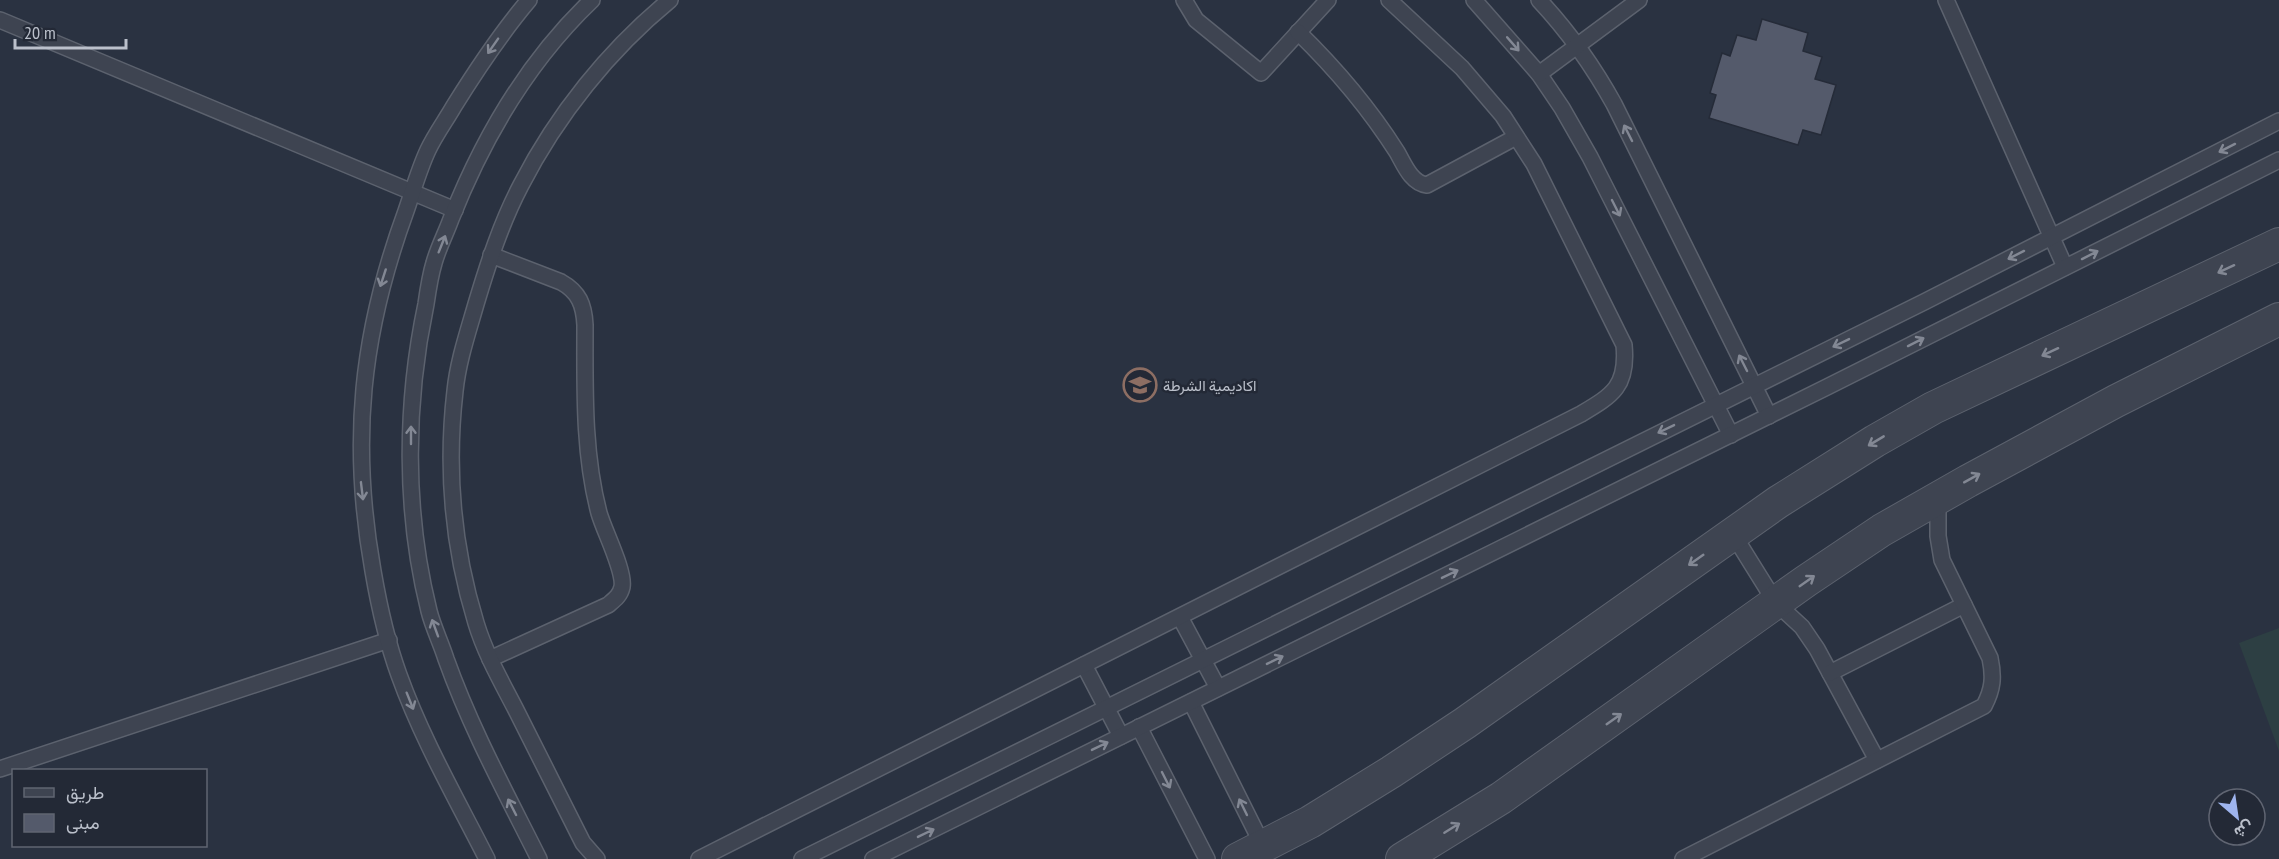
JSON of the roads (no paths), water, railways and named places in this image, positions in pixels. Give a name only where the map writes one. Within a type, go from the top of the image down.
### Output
[{"type":"street","points":[[1257,855],[1465,723],[1788,496],[1933,408],[2279,244]]},
{"type":"street","points":[[1402,859],[1501,798],[1882,530],[2116,401],[2279,319]]},
{"type":"lane","points":[[487,859],[425,739],[398,674],[379,603],[363,501],[362,402],[369,343],[380,289],[428,150],[490,50],[529,0]]},
{"type":"lane","points":[[539,859],[484,750],[454,681],[429,612],[411,492],[411,416],[419,335],[434,262],[455,210],[486,142],[528,74],[572,20],[592,0]]},
{"type":"lane","points":[[597,859],[583,843],[490,659],[477,626],[464,581],[454,522],[451,464],[455,390],[467,334],[491,255],[520,185],[562,118],[612,54],[670,0]]},
{"type":"lane","points":[[1184,0],[1196,20],[1262,73],[1328,0]]},
{"type":"lane","points":[[699,859],[1581,414],[1604,400],[1618,385],[1625,372],[1625,358],[1624,345],[1618,329],[1534,164],[1503,116],[1462,68],[1389,0]]},
{"type":"lane","points":[[1474,0],[1539,74],[1562,108],[1590,157],[1731,435]]},
{"type":"lane","points":[[1539,0],[1592,65],[1614,104],[1769,416]]},
{"type":"lane","points":[[1539,74],[1639,0]]},
{"type":"lane","points":[[1946,0],[2065,267]]},
{"type":"lane","points":[[0,20],[455,210]]},
{"type":"lane","points":[[1298,32],[1334,68],[1391,144],[1413,178],[1420,184],[1427,185],[1516,137]]},
{"type":"lane","points":[[802,859],[1716,405],[2279,121]]},
{"type":"lane","points":[[873,859],[1731,435],[2279,160]]},
{"type":"lane","points":[[490,659],[608,604],[618,597],[622,587],[621,574],[602,523],[593,490],[587,443],[584,310],[580,299],[572,288],[561,282],[491,255]]},
{"type":"lane","points":[[1683,859],[1984,706],[1992,690],[1993,673],[1990,658],[1942,560],[1938,536],[1938,498]]},
{"type":"lane","points":[[1733,534],[1776,603],[1802,627],[1877,760]]},
{"type":"lane","points":[[1830,673],[1964,605]]},
{"type":"lane","points":[[1180,616],[1218,688]]},
{"type":"lane","points":[[0,769],[389,640]]},
{"type":"lane","points":[[1084,665],[1121,736]]},
{"type":"lane","points":[[1191,702],[1257,855]]},
{"type":"lane","points":[[1139,728],[1207,859]]},
{"type":"place","name":"اكاديمية الشرطة","points":[[1140,385]]}]
